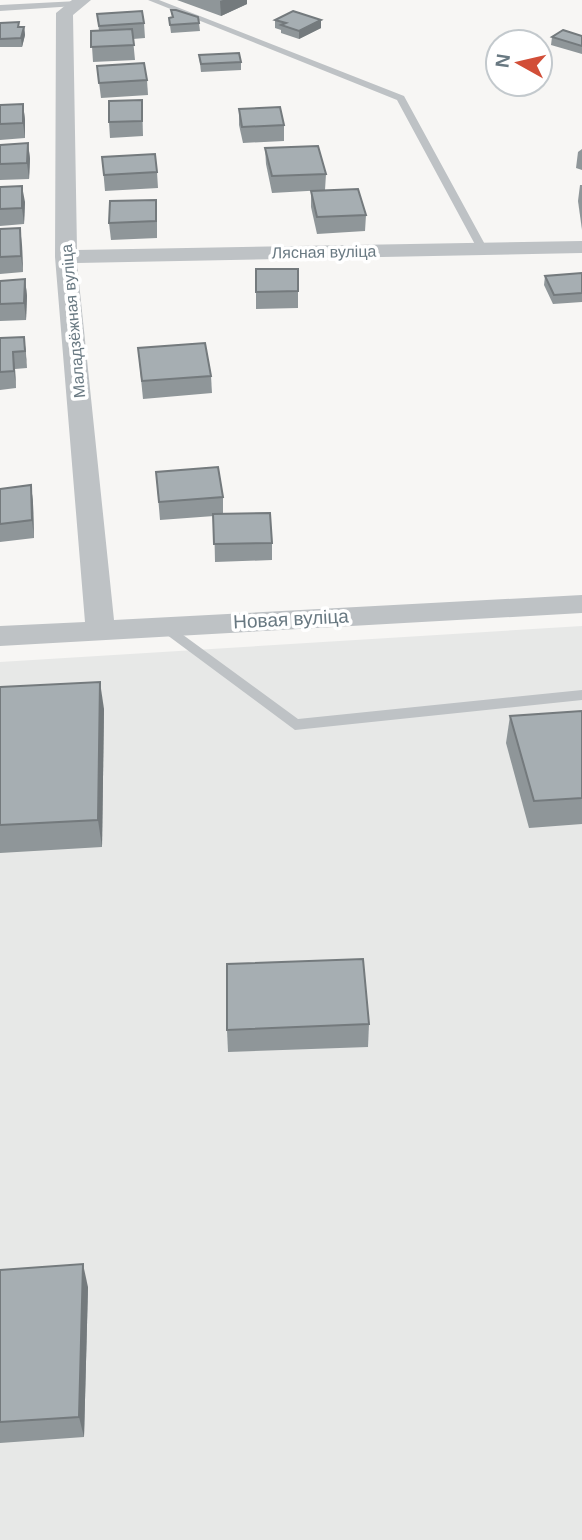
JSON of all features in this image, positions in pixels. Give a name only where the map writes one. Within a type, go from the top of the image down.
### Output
[{"type":"street","name":"Маладзёжная вуліца","points":[[74,5],[66,257],[100,629]]},
{"type":"street","name":"Лясная вуліца","points":[[66,257],[582,247]]},
{"type":"street","name":"Новая вуліца","points":[[0,636],[582,604]]},
{"type":"lane","points":[[152,0],[401,98],[483,250]]},
{"type":"lane","points":[[0,8],[74,5]]},
{"type":"lane","points":[[164,625],[295,725],[582,695]]},
{"type":"shaded area","points":[[582,626],[582,1540],[0,1540],[0,662]]},
{"type":"building","points":[[171,10],[198,17],[199,23],[170,25],[169,18],[173,17]]},
{"type":"building","points":[[142,11],[144,23],[99,26],[97,14]]},
{"type":"building","points":[[293,11],[321,20],[299,31],[275,20]]},
{"type":"building","points":[[19,22],[18,27],[24,27],[21,38],[0,39],[0,23]]},
{"type":"building","points":[[132,29],[134,45],[91,47],[91,31]]},
{"type":"building","points":[[563,30],[582,36],[582,46],[554,38]]},
{"type":"building","points":[[239,53],[241,62],[201,64],[199,55]]},
{"type":"building","points":[[144,63],[147,80],[99,83],[97,66]]},
{"type":"building","points":[[142,100],[142,121],[109,122],[109,101]]},
{"type":"building","points":[[23,104],[23,123],[0,124],[0,105]]},
{"type":"building","points":[[280,107],[284,125],[242,127],[239,109]]},
{"type":"building","points":[[28,143],[27,163],[0,164],[0,145]]},
{"type":"building","points":[[318,146],[326,174],[272,176],[265,148]]},
{"type":"building","points":[[155,154],[157,172],[104,175],[102,157]]},
{"type":"building","points":[[22,186],[22,208],[0,209],[0,187]]},
{"type":"building","points":[[358,189],[366,215],[317,217],[311,191]]},
{"type":"building","points":[[156,200],[156,221],[109,223],[110,201]]},
{"type":"building","points":[[20,228],[21,256],[0,257],[0,229]]},
{"type":"building","points":[[256,269],[298,269],[298,291],[256,292]]},
{"type":"building","points":[[582,273],[582,293],[554,295],[545,276]]},
{"type":"building","points":[[25,279],[24,303],[0,304],[0,281]]},
{"type":"building","points":[[24,337],[25,351],[13,352],[14,371],[0,372],[0,338]]},
{"type":"building","points":[[205,343],[211,376],[142,381],[138,348]]},
{"type":"building","points":[[218,467],[223,497],[159,502],[156,472]]},
{"type":"building","points":[[31,485],[32,520],[0,524],[0,489]]},
{"type":"building","points":[[270,513],[272,543],[214,544],[213,514]]},
{"type":"building","points":[[100,682],[98,820],[0,825],[0,687]]},
{"type":"building","points":[[582,711],[582,798],[534,801],[510,716]]},
{"type":"building","points":[[363,959],[369,1024],[227,1030],[227,964]]},
{"type":"building","points":[[83,1264],[79,1417],[0,1422],[0,1270]]}]
